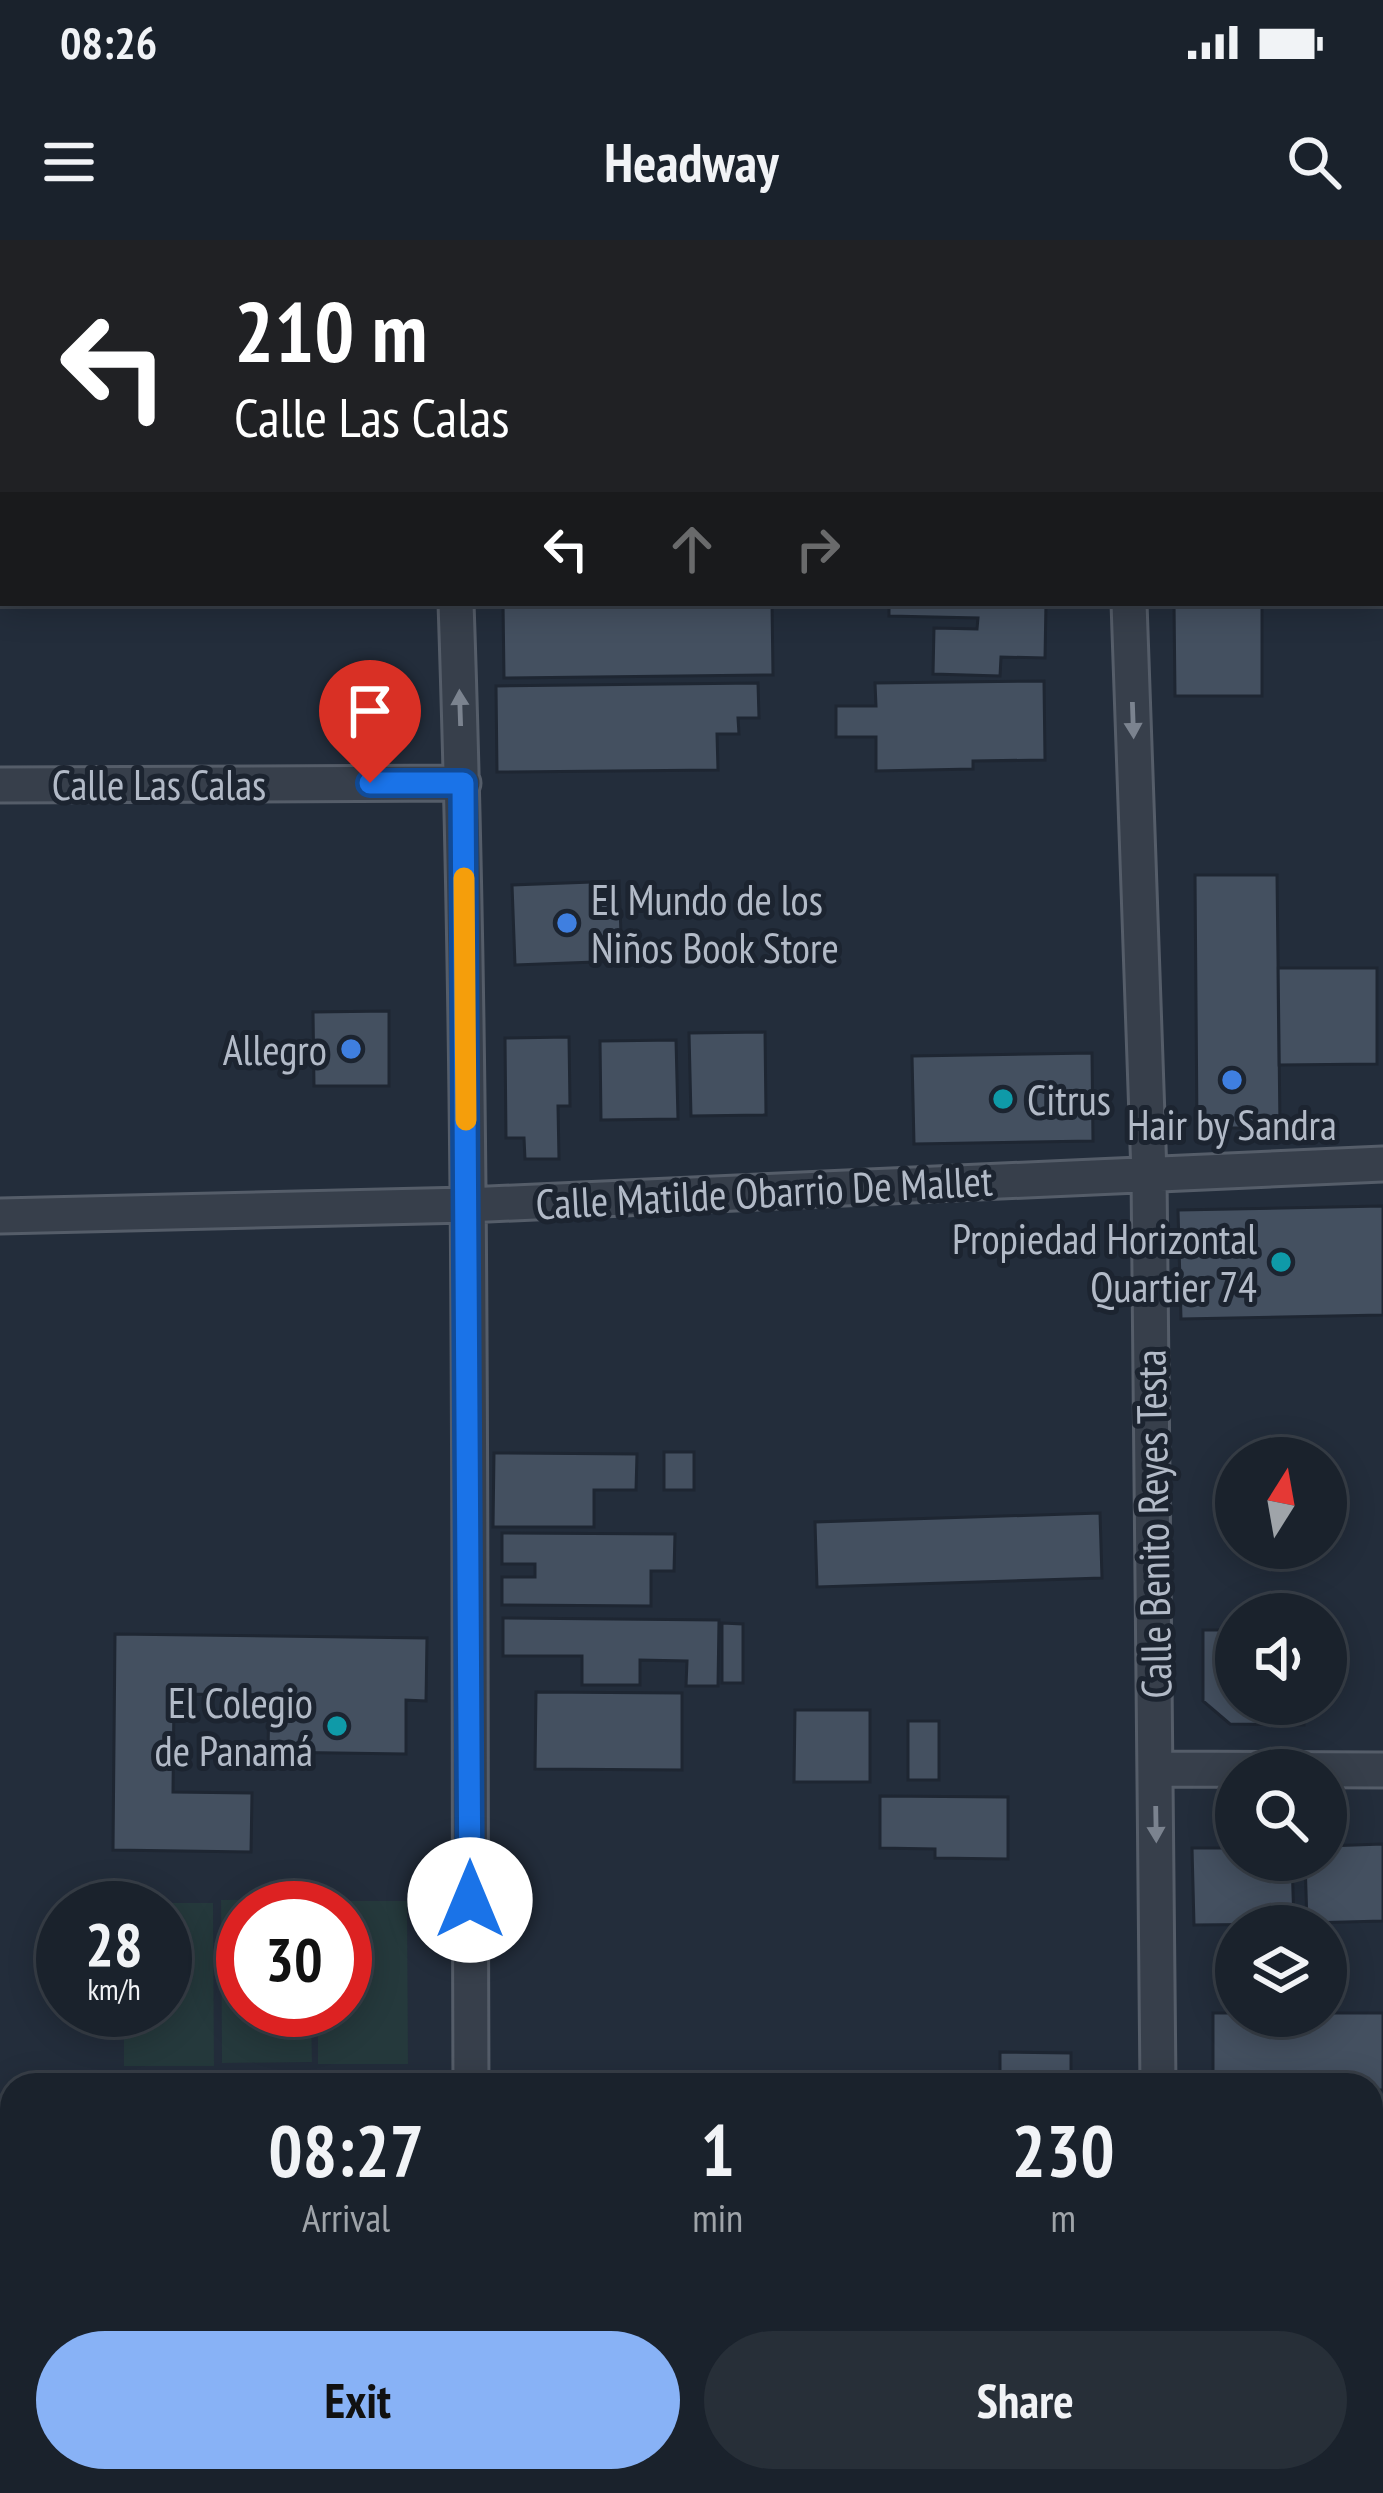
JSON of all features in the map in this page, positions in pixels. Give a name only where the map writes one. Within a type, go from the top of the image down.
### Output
[{"type":"street","points":[[456,606],[463,783],[471,2073]]},
{"type":"street","name":"Calle Benito Reyes Testa","points":[[1129,606],[1149,1174],[1158,2073]]},
{"type":"street","name":"Calle Las Calas","points":[[0,784],[463,783]]},
{"type":"street","name":"Calle Matilde Obarrio De Mallet","points":[[0,1216],[467,1205],[1383,1164]]},
{"type":"street","points":[[1155,1769],[1383,1770]]},
{"type":"green space","points":[[372,1901],[407,1901],[408,2064],[318,2064],[318,2037],[372,2037]]},
{"type":"green space","points":[[192,1903],[213,1903],[214,2066],[124,2066],[124,2037],[192,2037]]},
{"type":"green space","points":[[222,2037],[312,2037],[312,2062],[222,2063]]},
{"type":"building","points":[[503,606],[772,606],[773,675],[504,678]]},
{"type":"building","points":[[889,606],[1046,606],[1045,658],[1001,657],[1000,676],[933,674],[934,628],[977,629],[978,618],[889,616]]},
{"type":"building","points":[[1174,606],[1262,606],[1262,696],[1175,696]]},
{"type":"building","points":[[1044,681],[1045,760],[973,761],[973,769],[876,771],[876,737],[836,737],[836,706],[876,706],[875,683]]},
{"type":"building","points":[[758,683],[759,718],[738,718],[739,734],[717,734],[718,770],[497,772],[496,686]]},
{"type":"building","points":[[1195,875],[1277,875],[1280,1128],[1197,1128]]},
{"type":"building","name":"El Mundo de los Niños Book Store","points":[[619,881],[622,961],[515,965],[512,885]]},
{"type":"building","points":[[1278,968],[1377,968],[1377,1064],[1279,1065]]},
{"type":"building","name":"Allegro","points":[[389,1011],[389,1086],[314,1086],[313,1012]]},
{"type":"building","points":[[765,1032],[766,1115],[691,1116],[689,1033]]},
{"type":"building","points":[[569,1037],[570,1106],[558,1106],[559,1159],[525,1159],[524,1138],[506,1138],[505,1038]]},
{"type":"building","points":[[676,1040],[678,1119],[601,1120],[600,1041]]},
{"type":"building","name":"Citrus","points":[[1092,1053],[1093,1141],[914,1144],[912,1056]]},
{"type":"building","name":"Propiedad Horizontal Quartier 74","points":[[1383,1206],[1383,1315],[1181,1319],[1178,1210]]},
{"type":"building","points":[[664,1452],[694,1452],[694,1490],[664,1490]]},
{"type":"building","points":[[494,1453],[637,1454],[636,1490],[594,1490],[594,1527],[493,1527]]},
{"type":"building","points":[[1100,1513],[1102,1578],[817,1587],[815,1522]]},
{"type":"building","points":[[502,1533],[675,1534],[674,1571],[651,1571],[651,1606],[502,1605],[502,1577],[535,1577],[535,1564],[502,1564]]},
{"type":"building","points":[[503,1618],[719,1620],[718,1686],[686,1686],[687,1661],[640,1660],[640,1685],[582,1685],[582,1656],[503,1656]]},
{"type":"building","points":[[722,1623],[743,1624],[743,1683],[722,1683]]},
{"type":"building","points":[[1203,1630],[1215,1630],[1215,1711],[1203,1701]]},
{"type":"building","name":"El Colegio de Panamá","points":[[115,1634],[427,1638],[426,1701],[406,1700],[406,1754],[268,1752],[269,1695],[174,1694],[173,1792],[252,1793],[251,1852],[113,1850]]},
{"type":"building","points":[[536,1692],[682,1693],[682,1770],[535,1769]]},
{"type":"building","points":[[795,1710],[870,1710],[870,1782],[794,1782]]},
{"type":"building","points":[[908,1721],[939,1721],[939,1780],[908,1780]]},
{"type":"building","points":[[880,1796],[1008,1797],[1008,1859],[935,1858],[935,1849],[880,1848]]},
{"type":"building","points":[[1383,1844],[1383,1921],[1347,1922],[1347,1905],[1306,1905],[1306,1881],[1347,1881],[1347,1845]]},
{"type":"building","points":[[1192,1848],[1215,1848],[1215,1881],[1293,1881],[1293,1905],[1215,1905],[1215,1925],[1194,1925]]},
{"type":"building","points":[[1213,2013],[1215,2037],[1347,2037],[1347,2013],[1383,2013],[1383,2073],[1213,2073]]},
{"type":"building","points":[[1000,2052],[1071,2053],[1071,2073],[1000,2073]]},
{"type":"slow traffic","points":[[464,878],[466,1120]]},
{"type":"place","name":"El Mundo de los Niños Book Store","points":[[567,923]]},
{"type":"place","name":"Allegro","points":[[351,1049]]},
{"type":"place","name":"Hair by Sandra","points":[[1232,1080]]},
{"type":"place","name":"Citrus","points":[[1003,1099]]},
{"type":"place","name":"Propiedad Horizontal Quartier 74","points":[[1281,1262]]},
{"type":"place","name":"El Colegio de Panamá","points":[[337,1726]]},
{"type":"route","points":[[370,783],[463,783],[470,1900]]}]
